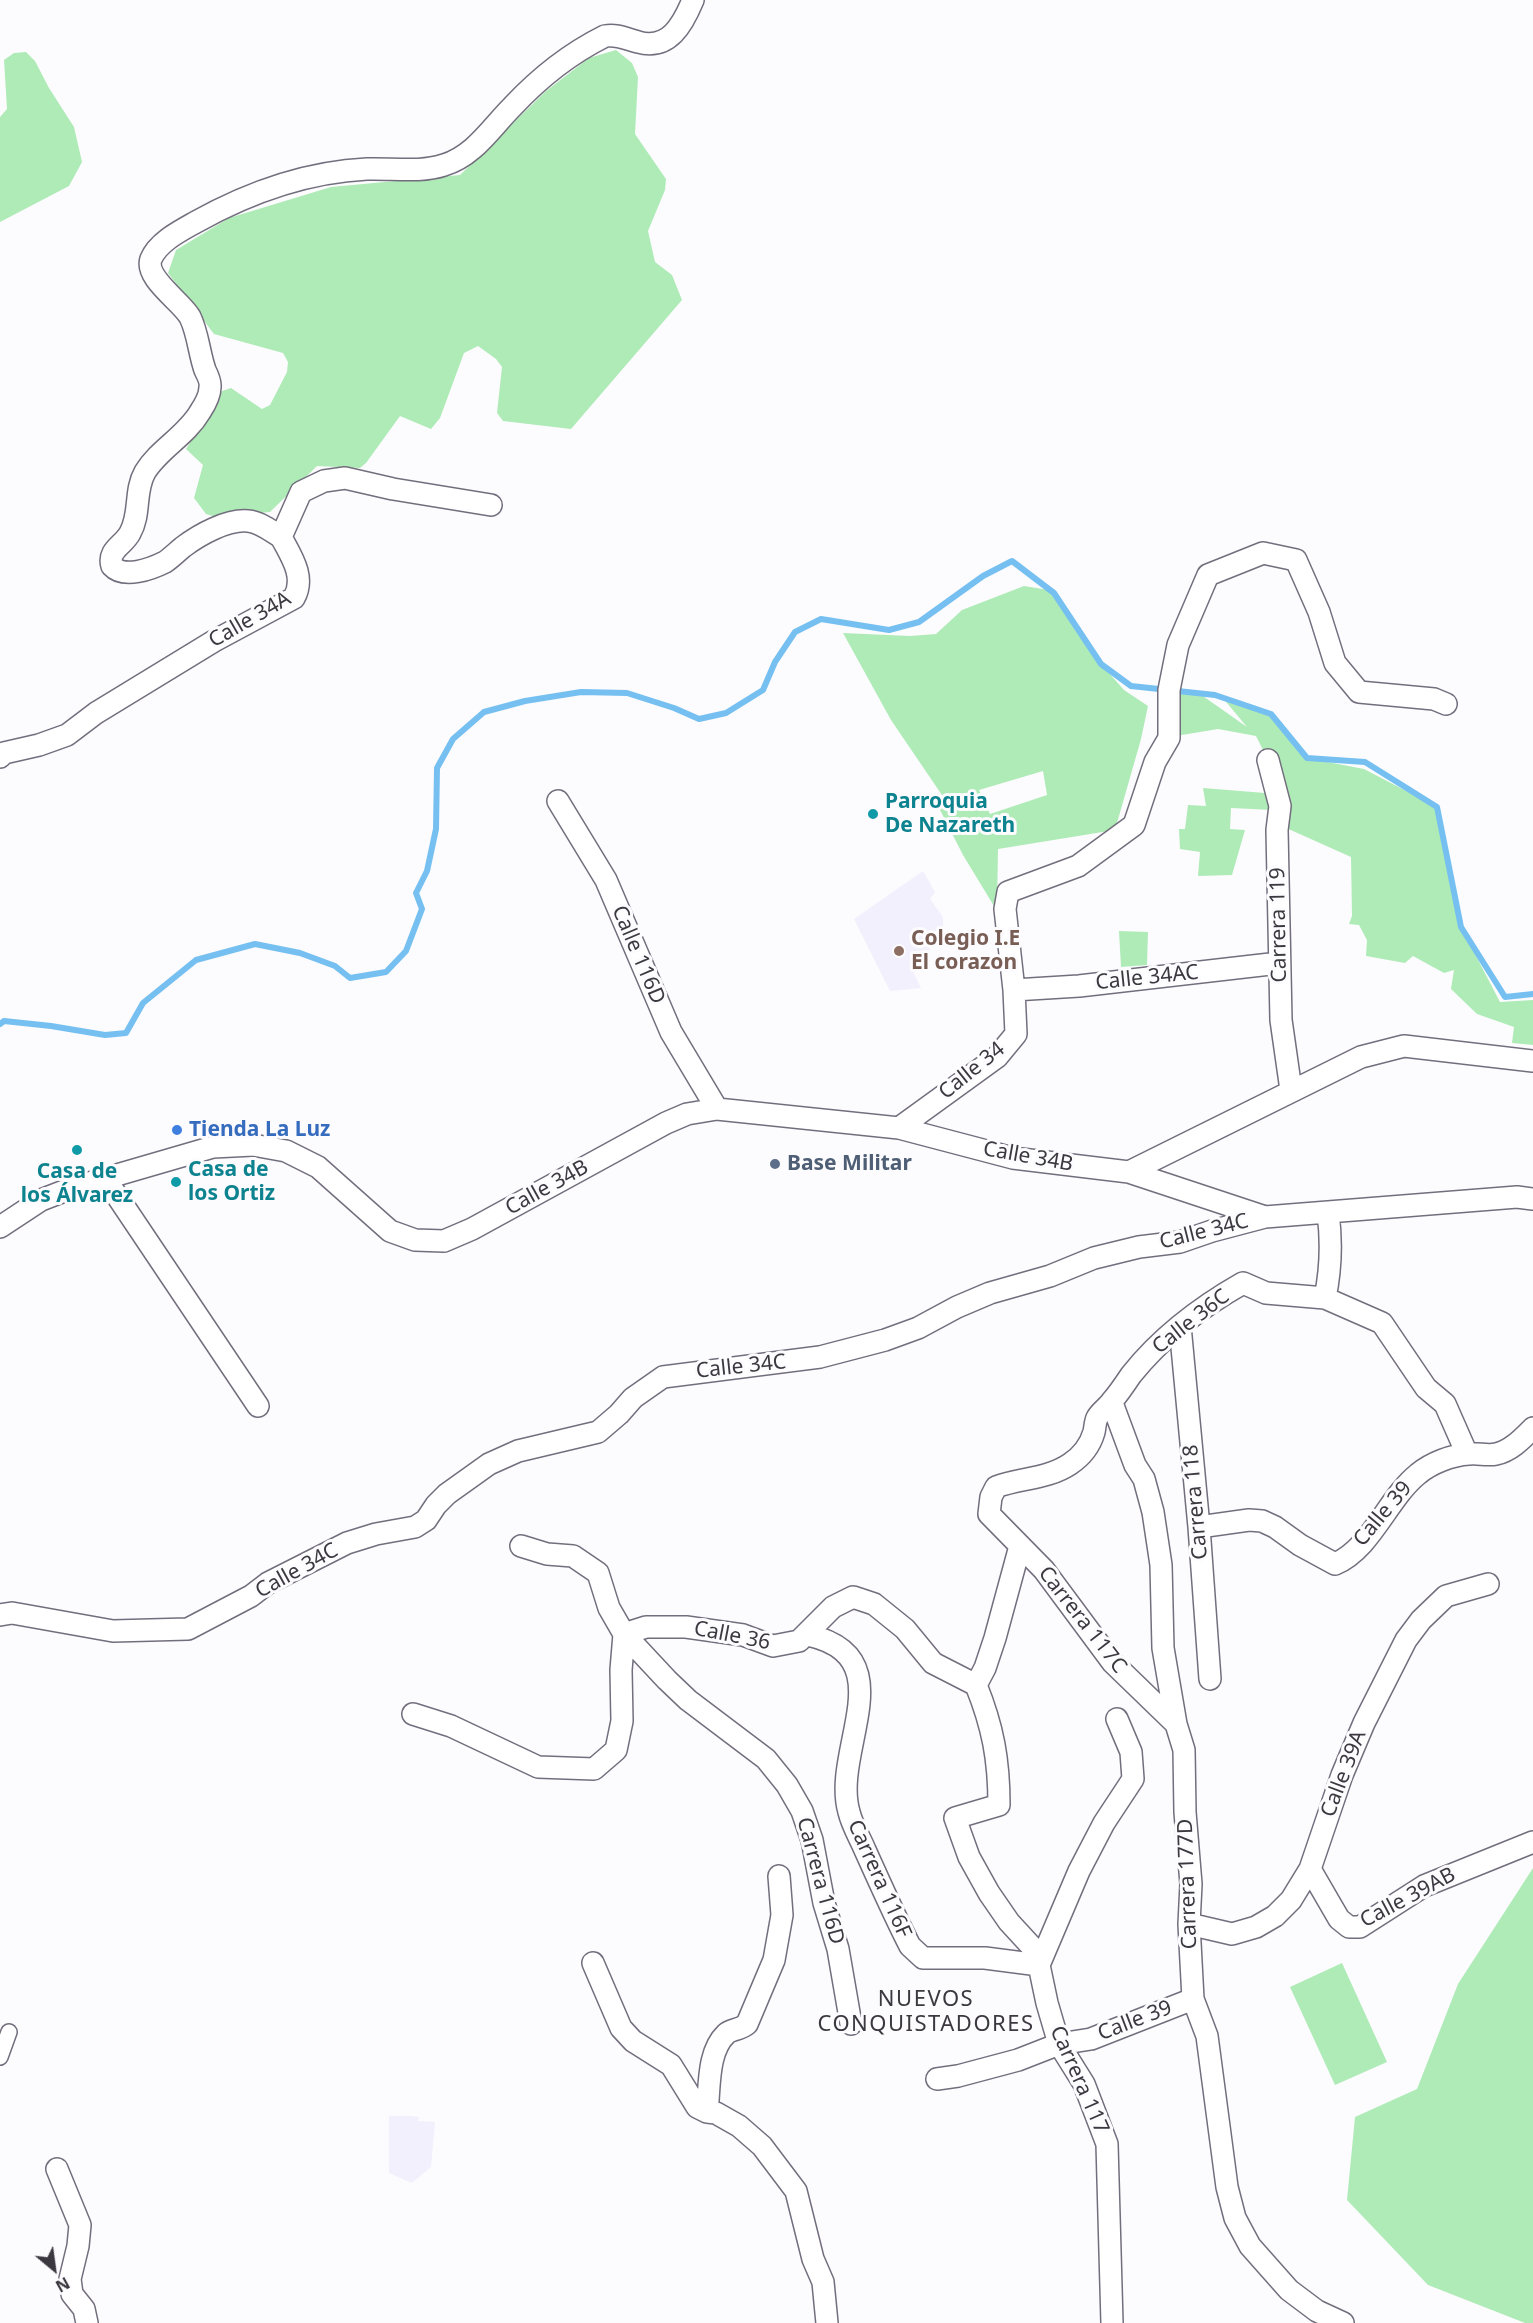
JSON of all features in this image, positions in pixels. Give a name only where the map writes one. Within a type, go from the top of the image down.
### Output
[{"type":"street","points":[[491,505],[393,489],[345,478],[324,481],[301,492],[281,537],[265,527],[248,521],[233,522],[216,528],[186,545],[166,561],[126,573],[118,571],[112,566],[111,557],[133,527],[144,474],[192,423],[200,412],[210,387],[190,317],[158,281],[151,269],[150,261],[156,251],[172,236],[240,198],[313,176],[366,169],[419,169],[443,165],[459,159],[476,147],[512,106],[562,63],[605,36],[614,35],[649,44],[666,41],[680,26],[693,0]]},
{"type":"street","name":"Calle 34A","points":[[0,757],[4,753],[39,745],[67,735],[96,713],[214,641],[294,598],[299,589],[296,566],[281,537]]},
{"type":"street","name":"Calle 34","points":[[899,1128],[997,1056],[1016,1034],[1014,990],[1005,909],[1008,892],[1078,866],[1134,825],[1155,762],[1169,738],[1169,690],[1178,645],[1208,575],[1263,554],[1296,560],[1319,612],[1335,663],[1359,692],[1434,699],[1446,704]]},
{"type":"street","name":"Carrera 119","points":[[1268,760],[1280,806],[1277,830],[1281,1020],[1291,1090]]},
{"type":"street","name":"Calle 116D","points":[[558,801],[606,880],[671,1032],[717,1109]]},
{"type":"street","name":"Calle 34AC","points":[[1014,990],[1079,986],[1279,963]]},
{"type":"street","points":[[1129,1172],[1361,1057],[1404,1046],[1533,1061]]},
{"type":"street","name":"Calle 34B","points":[[0,1227],[41,1200],[105,1178],[213,1147],[253,1146],[286,1151],[318,1167],[390,1231],[415,1240],[444,1241],[472,1229],[666,1123],[687,1114],[717,1109],[899,1128],[1013,1158],[1129,1172],[1265,1217]]},
{"type":"street","points":[[105,1178],[258,1406]]},
{"type":"street","name":"Calle 34C","points":[[0,1615],[12,1613],[113,1631],[188,1629],[251,1596],[268,1583],[347,1544],[376,1534],[415,1527],[426,1521],[436,1505],[447,1494],[489,1464],[518,1451],[598,1432],[633,1398],[663,1377],[811,1359],[842,1352],[918,1328],[957,1307],[990,1293],[1050,1276],[1094,1258],[1139,1247],[1179,1242],[1265,1217],[1517,1197],[1533,1199]]},
{"type":"street","points":[[1325,1298],[1331,1270],[1332,1242],[1328,1213]]},
{"type":"street","name":"Calle 36C","points":[[989,1514],[991,1497],[996,1487],[1052,1474],[1085,1452],[1094,1433],[1097,1418],[1112,1403],[1132,1374],[1155,1348],[1180,1326],[1225,1293],[1243,1284],[1266,1293],[1325,1298],[1382,1323],[1426,1388],[1445,1404],[1467,1454]]},
{"type":"street","name":"Carrera 118","points":[[1180,1326],[1199,1527],[1210,1679]]},
{"type":"street","name":"Carrera 177D","points":[[1112,1403],[1135,1465],[1144,1479],[1153,1512],[1161,1565],[1163,1648],[1176,1724],[1184,1750],[1185,1812],[1191,1884],[1193,1999],[1207,2036],[1227,2187],[1235,2218],[1250,2246],[1289,2290],[1317,2311],[1343,2323]]},
{"type":"street","name":"Calle 39","points":[[1199,1527],[1249,1520],[1262,1521],[1335,1564],[1343,1560],[1376,1528],[1383,1515],[1418,1474],[1438,1462],[1467,1454],[1497,1454],[1521,1441],[1533,1428]]},
{"type":"street","name":"Carrera 117C","points":[[989,1514],[1044,1570],[1113,1663],[1176,1724]]},
{"type":"street","points":[[413,1714],[451,1726],[538,1767],[594,1769],[616,1750],[622,1721],[621,1670],[624,1634],[609,1608],[598,1573],[573,1556],[548,1554],[521,1546]]},
{"type":"street","points":[[976,1685],[986,1668],[1013,1580],[1020,1546]]},
{"type":"street","name":"Calle 39A","points":[[1190,1924],[1232,1934],[1256,1927],[1275,1916],[1291,1900],[1310,1869],[1342,1775],[1364,1723],[1406,1640],[1421,1620],[1446,1596],[1488,1584]]},
{"type":"street","name":"Calle 36","points":[[624,1634],[646,1627],[686,1626],[743,1635],[773,1646],[799,1641],[833,1607],[853,1597],[874,1604],[905,1629],[933,1663],[976,1685]]},
{"type":"street","name":"Carrera 116D","points":[[624,1634],[674,1687],[766,1759],[788,1785],[802,1811],[812,1840],[824,1903],[838,1949],[851,2024]]},
{"type":"street","name":"Carrera 116F","points":[[807,1635],[825,1639],[848,1655],[860,1678],[860,1701],[845,1783],[848,1812],[910,1946],[923,1958],[985,1958],[1039,1965]]},
{"type":"street","name":"Carrera 117","points":[[976,1685],[995,1743],[999,1774],[999,1805],[955,1818],[969,1857],[989,1893],[1009,1922],[1032,1947],[1039,1965],[1059,2044],[1084,2084],[1107,2144],[1112,2323]]},
{"type":"street","points":[[1039,1965],[1079,1870],[1104,1823],[1133,1779],[1131,1752],[1117,1719]]},
{"type":"street","name":"Calle 39AB","points":[[1310,1869],[1340,1919],[1349,1927],[1360,1927],[1424,1886],[1533,1842]]},
{"type":"street","points":[[707,2112],[714,2049],[727,2032],[741,2029],[747,2024],[774,1960],[782,1915],[779,1876]]},
{"type":"street","points":[[593,1963],[621,2028],[633,2041],[671,2065],[697,2107],[716,2113],[739,2126],[754,2140],[796,2191],[810,2250],[823,2282],[827,2323]]},
{"type":"street","name":"Calle 39","points":[[937,2079],[958,2076],[1018,2060],[1059,2044],[1091,2039],[1193,1999]]},
{"type":"street","points":[[0,2056],[9,2031]]},
{"type":"street","points":[[57,2169],[80,2225],[78,2246],[70,2279],[72,2294],[84,2309],[87,2323]]},
{"type":"shaded area","name":"Colegio I.E El corazon","points":[[923,871],[935,892],[930,899],[943,917],[943,928],[914,974],[921,988],[890,991],[854,919]]},
{"type":"shaded area","points":[[389,2116],[419,2117],[418,2121],[435,2122],[431,2167],[412,2183],[389,2173]]},
{"type":"green space","points":[[616,50],[632,63],[638,77],[635,134],[666,179],[665,190],[648,231],[655,262],[672,275],[682,300],[571,429],[503,421],[497,413],[502,367],[496,359],[478,346],[464,353],[440,418],[431,429],[400,416],[360,468],[317,466],[270,512],[216,517],[206,514],[194,498],[203,465],[186,449],[222,391],[231,388],[262,409],[270,405],[287,372],[288,362],[283,353],[214,334],[168,273],[176,250],[229,218],[331,187],[460,175],[546,91],[589,58]]},
{"type":"green space","points":[[26,52],[35,61],[74,127],[82,162],[69,186],[0,222],[0,117],[7,109],[4,60],[14,53]]},
{"type":"green space","points":[[1024,586],[1049,590],[1101,664],[1124,690],[1148,706],[1115,830],[998,849],[997,911],[963,855],[937,804],[946,801],[891,720],[843,633],[910,636],[936,634],[962,610]],"holes":[[[1043,771],[1047,795],[990,814],[979,790]]]},
{"type":"green space","points":[[1170,691],[1200,694],[1247,727],[1222,697],[1271,714],[1307,758],[1364,769],[1437,807],[1461,927],[1500,1002],[1533,1000],[1533,1045],[1512,1043],[1514,1027],[1477,1014],[1451,989],[1454,970],[1444,973],[1413,956],[1405,963],[1366,956],[1367,940],[1359,925],[1349,924],[1352,916],[1351,857],[1284,827],[1268,760],[1256,736],[1218,729],[1170,737]]},
{"type":"green space","points":[[1270,783],[1273,810],[1231,808],[1230,829],[1245,830],[1232,875],[1198,876],[1200,852],[1180,849],[1179,829],[1185,829],[1188,805],[1206,806],[1203,788],[1265,793]]},
{"type":"green space","points":[[1119,931],[1148,932],[1147,965],[1121,967]]},
{"type":"green space","points":[[1533,1868],[1533,2323],[1525,2323],[1428,2285],[1347,2200],[1355,2117],[1417,2089],[1458,1984]]},
{"type":"green space","points":[[1342,1963],[1387,2062],[1335,2085],[1290,1987]]},
{"type":"waterway","points":[[0,1024],[4,1021],[105,1035],[126,1033],[143,1003],[196,960],[255,944],[300,953],[335,966],[350,978],[386,972],[406,951],[422,909],[416,893],[427,871],[436,829],[437,768],[453,739],[484,712],[525,701],[581,692],[627,693],[674,708],[699,719],[726,713],[763,690],[775,662],[795,632],[821,619],[889,630],[919,622],[983,576],[1012,561],[1054,593],[1101,664],[1131,686],[1215,695],[1271,714],[1307,758],[1365,762],[1437,807],[1461,927],[1505,997],[1533,994]]},
{"type":"place","name":"Parroquia De Nazareth","points":[[873,814]]},
{"type":"place","name":"Colegio I.E El corazon","points":[[899,951]]},
{"type":"place","name":"Tienda La Luz","points":[[177,1130]]},
{"type":"place","name":"Casa de los Álvarez","points":[[77,1150]]},
{"type":"place","name":"Base Militar","points":[[775,1164]]},
{"type":"place","name":"Casa de los Ortiz","points":[[176,1182]]},
{"type":"district","name":"NUEVOS CONQUISTADORES","points":[[926,2012]]}]
